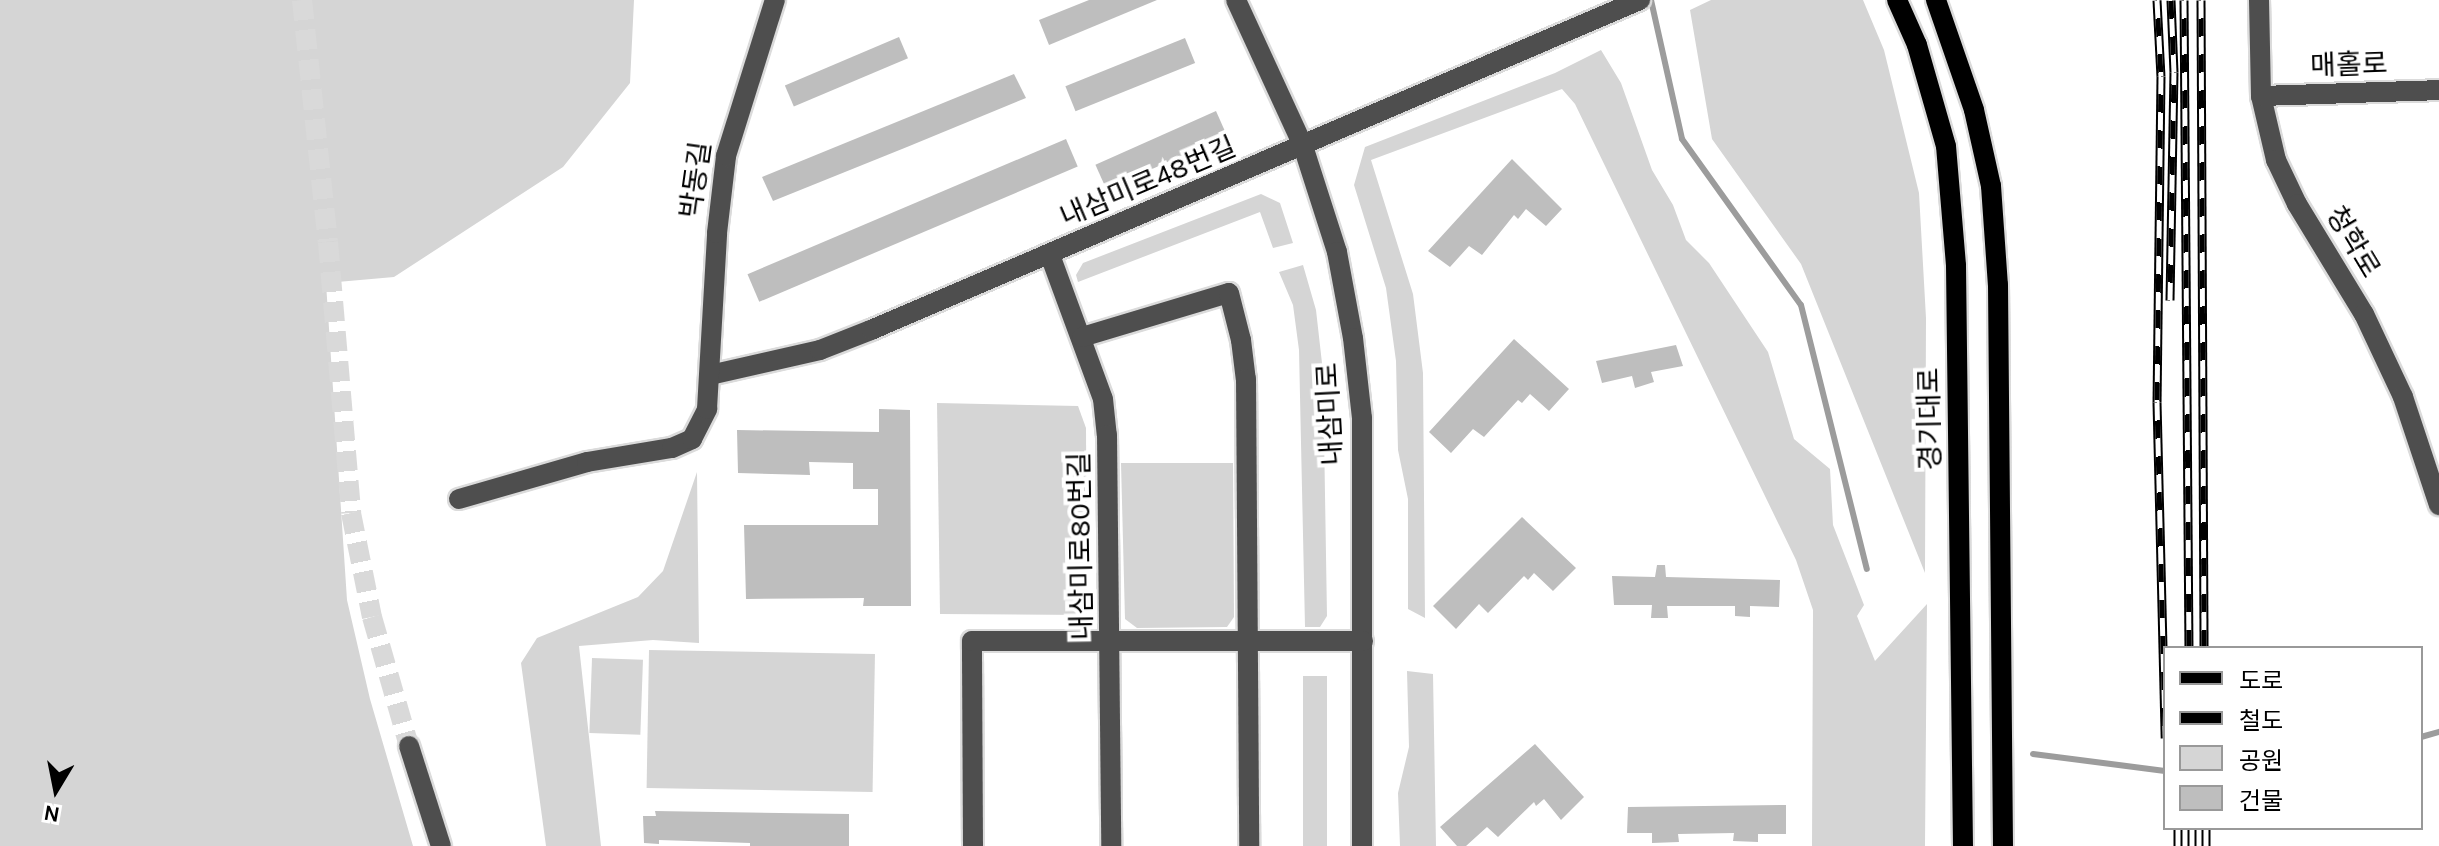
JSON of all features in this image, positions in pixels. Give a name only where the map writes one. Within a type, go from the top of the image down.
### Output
[{"type":"main road","name":"경기대로","points":[[1897,0],[1917,45],[1946,146],[1956,266],[1963,846]]},
{"type":"main road","points":[[1936,0],[1974,110],[1991,186],[1998,285],[2003,846]]},
{"type":"street","name":"박동길","points":[[459,499],[587,462],[672,448],[692,439],[707,409],[717,233],[726,156],[775,0]]},
{"type":"street","name":"내삼미로","points":[[1236,0],[1303,146],[1337,252],[1353,338],[1362,418],[1362,846]]},
{"type":"street","name":"내삼미로48번길","points":[[710,375],[820,350],[1050,255],[1640,0]]},
{"type":"street","name":"청학로","points":[[2259,0],[2261,96],[2276,160],[2297,204],[2377,341],[2403,397],[2439,505]]},
{"type":"street","name":"매홀로","points":[[2261,96],[2439,90]]},
{"type":"street","name":"내삼미로80번길","points":[[1050,255],[1103,399],[1107,435],[1111,846]]},
{"type":"street","points":[[1082,337],[1229,293],[1241,340],[1246,379],[1249,846]]},
{"type":"street","points":[[973,846],[972,641],[1363,641]]},
{"type":"street","points":[[409,746],[441,846]]},
{"type":"green space","points":[[0,0],[634,0],[630,83],[563,167],[394,277],[326,283],[347,600],[370,699],[413,846],[0,846]]},
{"type":"green space","points":[[1711,0],[1863,0],[1884,50],[1919,193],[1926,318],[1925,573],[1801,264],[1712,139],[1690,10]]},
{"type":"green space","points":[[1601,50],[1621,83],[1652,170],[1673,205],[1686,240],[1709,263],[1768,352],[1794,439],[1830,469],[1833,525],[1864,605],[1857,616],[1875,661],[1927,604],[1925,846],[1812,846],[1813,610],[1796,560],[1575,104],[1562,89],[1371,160],[1413,294],[1423,373],[1425,618],[1408,609],[1408,499],[1398,450],[1396,361],[1386,288],[1354,185],[1365,147],[1555,73]]},
{"type":"green space","points":[[1261,194],[1280,203],[1293,243],[1273,248],[1260,212],[1078,282],[1076,275],[1083,263]]},
{"type":"green space","points":[[1303,265],[1316,310],[1323,372],[1327,616],[1320,627],[1305,627],[1299,350],[1293,305],[1279,272]]},
{"type":"green space","points":[[937,403],[1078,406],[1086,428],[1087,615],[940,614]]},
{"type":"green space","points":[[1121,463],[1233,463],[1234,617],[1227,627],[1137,628],[1125,619]]},
{"type":"green space","points":[[697,472],[699,643],[653,640],[579,646],[601,846],[546,846],[521,663],[537,638],[638,597],[663,571]]},
{"type":"green space","points":[[649,650],[875,654],[873,792],[647,788]]},
{"type":"green space","points":[[592,658],[643,660],[640,735],[589,733]]},
{"type":"green space","points":[[1407,671],[1433,674],[1436,846],[1400,846],[1398,793],[1409,747]]},
{"type":"green space","points":[[1303,676],[1327,676],[1327,846],[1303,846]]},
{"type":"building","points":[[1089,0],[1157,0],[1049,45],[1039,20]]},
{"type":"building","points":[[899,37],[908,58],[794,107],[785,85]]},
{"type":"building","points":[[1185,38],[1195,63],[1076,111],[1065,86]]},
{"type":"building","points":[[1014,74],[1026,98],[773,201],[762,177]]},
{"type":"building","points":[[1216,111],[1227,136],[1106,189],[1095,165]]},
{"type":"building","points":[[1066,139],[1078,167],[759,302],[748,274]]},
{"type":"building","points":[[1512,159],[1562,209],[1546,226],[1526,209],[1518,219],[1514,215],[1482,255],[1469,246],[1450,267],[1428,251]]},
{"type":"building","points":[[1514,339],[1569,389],[1549,411],[1530,394],[1522,403],[1518,400],[1484,437],[1473,429],[1451,453],[1429,432]]},
{"type":"building","points":[[1676,345],[1683,366],[1651,372],[1654,382],[1635,388],[1632,376],[1602,383],[1596,361]]},
{"type":"building","points":[[879,409],[910,410],[911,606],[863,606],[864,598],[746,599],[744,525],[878,525],[878,489],[853,489],[853,463],[809,462],[810,475],[738,473],[737,430],[879,432]]},
{"type":"building","points":[[1522,517],[1576,568],[1553,591],[1534,573],[1528,580],[1524,576],[1488,613],[1479,604],[1456,629],[1433,606]]},
{"type":"building","points":[[1657,565],[1665,565],[1666,577],[1780,580],[1779,607],[1750,606],[1750,617],[1735,616],[1735,606],[1667,606],[1668,618],[1651,618],[1652,605],[1614,605],[1612,576],[1655,577]]},
{"type":"building","points":[[1535,744],[1584,797],[1561,820],[1544,799],[1536,806],[1534,802],[1498,837],[1487,827],[1466,846],[1457,846],[1440,827]]},
{"type":"building","points":[[1786,805],[1786,834],[1758,834],[1758,842],[1733,841],[1734,833],[1678,834],[1679,842],[1652,843],[1652,833],[1627,833],[1628,807]]},
{"type":"building","points":[[655,811],[849,814],[849,846],[750,846],[750,843],[659,840],[659,844],[644,843],[643,816],[656,816]]},
{"type":"waterway","points":[[1651,0],[1682,139],[1801,305],[1867,569]]},
{"type":"waterway","points":[[2423,736],[2439,732]]},
{"type":"waterway","points":[[2033,754],[2163,771]]},
{"type":"tunnel","points":[[302,0],[328,242],[351,513],[372,617],[409,746]]},
{"type":"railway","points":[[2157,0],[2161,76],[2157,402],[2163,654]]},
{"type":"railway","points":[[2170,300],[2174,72],[2171,0]]},
{"type":"railway","points":[[2184,0],[2189,646]]},
{"type":"railway","points":[[2201,0],[2204,646]]},
{"type":"railway","points":[[2178,830],[2178,846]]},
{"type":"railway","points":[[2192,830],[2192,846]]},
{"type":"railway","points":[[2206,830],[2206,846]]}]
